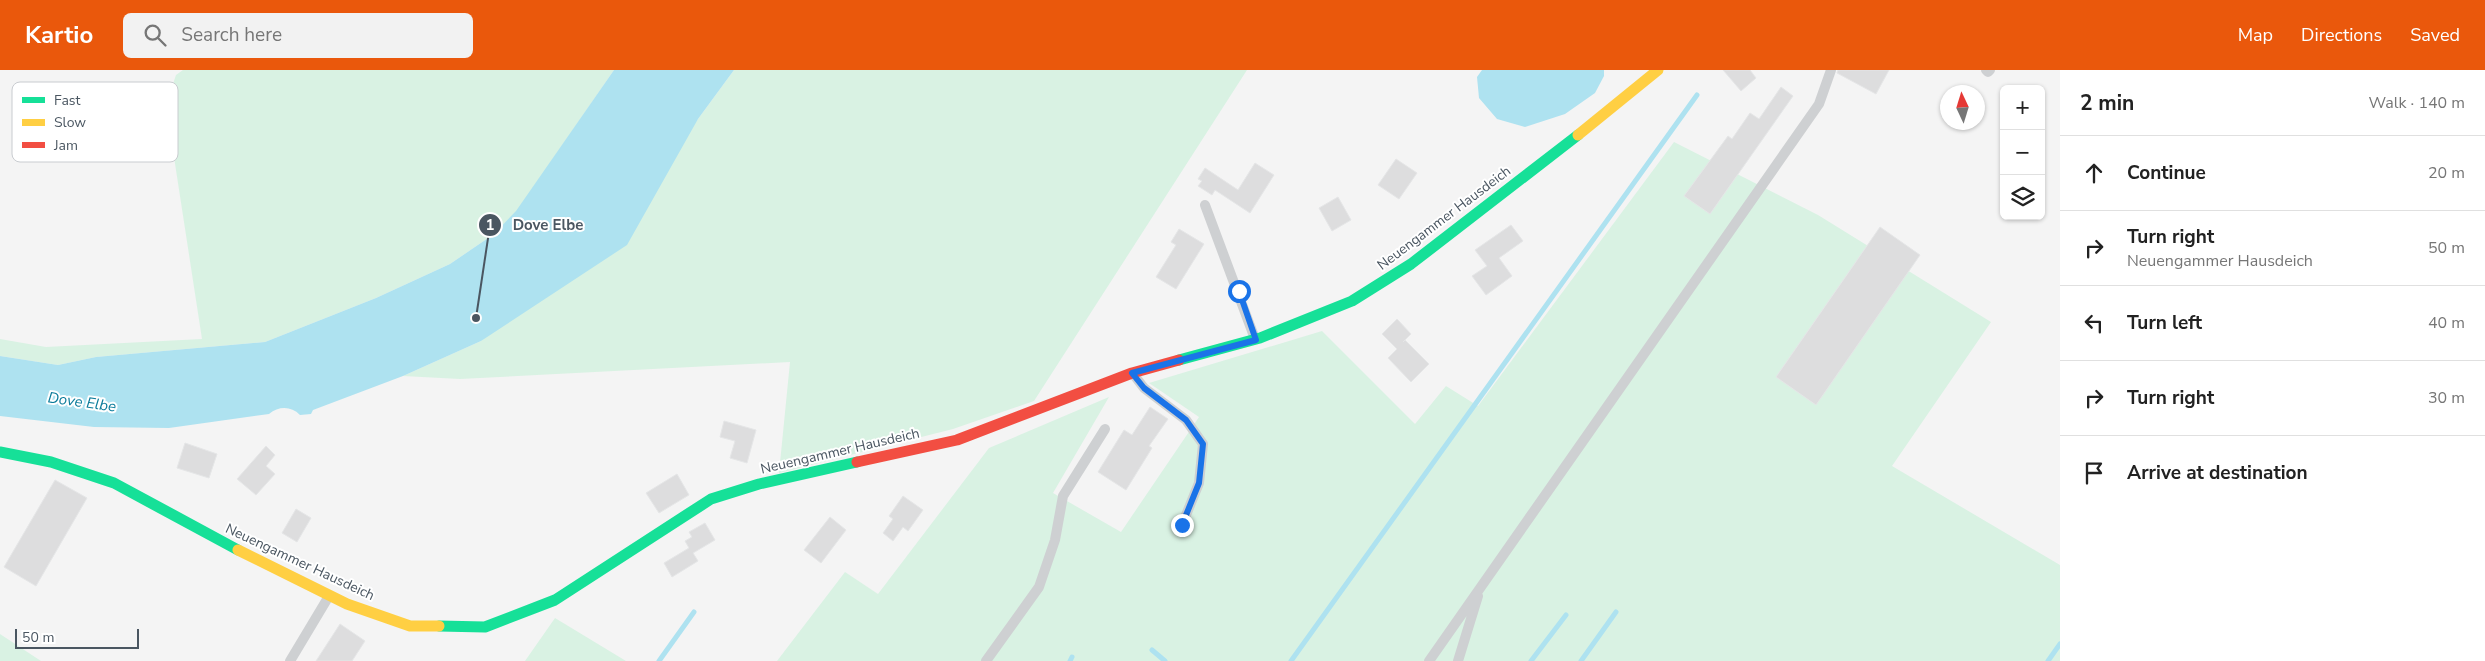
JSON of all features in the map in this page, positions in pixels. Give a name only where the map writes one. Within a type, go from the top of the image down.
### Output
[{"type":"street","name":"Neuengammer Hausdeich","points":[[0,452],[52,462],[114,483],[224,543],[347,604],[410,626],[485,627],[555,600],[711,499],[759,484],[957,440],[1132,373],[1256,340],[1352,301],[1411,264],[1613,108],[1658,70]]},
{"type":"lane","points":[[1429,661],[1819,104],[1831,70]]},
{"type":"lane","points":[[1205,205],[1256,340]]},
{"type":"lane","points":[[1132,373],[1144,388],[1186,420],[1203,444],[1199,483],[1182,525]]},
{"type":"lane","points":[[986,661],[1039,588],[1055,540],[1063,496],[1104,429]]},
{"type":"lane","points":[[1458,661],[1481,586]]},
{"type":"lane","points":[[290,661],[330,595]]},
{"type":"green space","points":[[183,70],[614,70],[517,211],[494,234],[450,264],[376,298],[265,342],[96,357],[58,365],[0,356],[0,339],[46,347],[202,339],[175,162],[178,162],[178,82],[174,82],[176,75]]},
{"type":"green space","points":[[734,70],[1247,70],[1034,401],[953,429],[779,473],[790,362],[460,379],[403,376],[481,341],[698,119]]},
{"type":"green space","points":[[1674,142],[1818,215],[1991,322],[1892,466],[2060,565],[2060,661],[777,661],[845,572],[878,594],[989,448],[1109,397],[1053,493],[1121,532],[1199,417],[1149,383],[1322,331],[1415,424],[1446,386],[1478,406]]},
{"type":"green space","points":[[555,618],[626,661],[525,661]]},
{"type":"green space","points":[[0,634],[41,661],[0,661]]},
{"type":"water","points":[[614,70],[734,70],[698,119],[627,245],[481,341],[403,376],[313,410],[311,414],[300,415],[293,410],[281,408],[269,414],[169,428],[94,427],[0,416],[0,356],[58,365],[96,357],[265,342],[376,298],[450,264],[494,234],[516,211]]},
{"type":"water","points":[[1482,70],[1604,70],[1604,76],[1595,93],[1565,114],[1525,127],[1497,119],[1479,98],[1477,77]]},
{"type":"building","points":[[1723,70],[1750,70],[1756,78],[1741,91]]},
{"type":"building","points":[[1838,70],[1889,70],[1876,94],[1837,73]]},
{"type":"building","points":[[1781,87],[1793,96],[1710,214],[1684,196],[1728,136],[1732,139],[1750,113],[1759,119]]},
{"type":"building","points":[[1396,159],[1417,173],[1399,199],[1378,185]]},
{"type":"building","points":[[1255,163],[1274,175],[1250,213],[1215,190],[1212,195],[1198,186],[1202,181],[1198,179],[1205,168],[1238,190]]},
{"type":"building","points":[[1338,197],[1351,220],[1332,231],[1319,208]]},
{"type":"building","points":[[1511,225],[1523,241],[1499,258],[1512,276],[1486,295],[1472,276],[1487,266],[1475,250]]},
{"type":"building","points":[[1880,227],[1920,255],[1816,405],[1776,377]]},
{"type":"building","points":[[1179,229],[1204,244],[1176,289],[1156,277],[1176,245],[1171,242]]},
{"type":"building","points":[[1397,319],[1411,334],[1405,340],[1429,364],[1411,382],[1388,358],[1397,349],[1382,334]]},
{"type":"building","points":[[1150,407],[1168,419],[1149,446],[1152,448],[1126,490],[1098,472],[1124,430],[1132,435]]},
{"type":"building","points":[[724,421],[756,430],[747,463],[730,458],[735,441],[720,437]]},
{"type":"building","points":[[185,443],[217,454],[209,478],[177,468]]},
{"type":"building","points":[[266,446],[275,455],[266,466],[275,474],[256,495],[237,479]]},
{"type":"building","points":[[677,474],[689,495],[659,513],[646,493]]},
{"type":"building","points":[[55,480],[87,498],[36,586],[4,567]]},
{"type":"building","points":[[903,496],[923,510],[908,531],[903,527],[893,541],[883,533],[893,519],[889,516]]},
{"type":"building","points":[[296,509],[311,518],[297,542],[282,533]]},
{"type":"building","points":[[830,517],[846,530],[821,563],[804,550]]},
{"type":"building","points":[[705,523],[715,540],[693,553],[698,561],[672,577],[664,563],[689,548],[685,541],[692,537],[689,532]]},
{"type":"building","points":[[340,624],[365,641],[352,661],[316,661]]},
{"type":"waterway","points":[[1291,661],[1697,95]]},
{"type":"waterway","points":[[659,661],[694,612]]},
{"type":"waterway","points":[[1581,661],[1616,612]]},
{"type":"waterway","points":[[1531,661],[1566,615]]},
{"type":"waterway","points":[[2048,661],[2060,644]]},
{"type":"waterway","points":[[1152,650],[1165,661]]},
{"type":"waterway","points":[[1070,661],[1072,657]]},
{"type":"traffic: fast","points":[[1179,360],[1260,338],[1352,301],[1411,264],[1578,135]]},
{"type":"traffic: fast","points":[[0,452],[51,462],[114,483],[238,550]]},
{"type":"traffic: fast","points":[[439,626],[485,627],[555,600],[711,499],[759,484],[857,462]]},
{"type":"traffic: slow","points":[[1578,135],[1658,70]]},
{"type":"traffic: slow","points":[[238,550],[347,604],[410,626],[439,626]]},
{"type":"traffic: jam","points":[[857,462],[957,440],[1132,373],[1179,360]]},
{"type":"place","name":"Dove Elbe","points":[[476,318]]},
{"type":"route","points":[[1182,525],[1199,483],[1203,444],[1186,420],[1144,388],[1132,373],[1256,340],[1239,291]]}]
